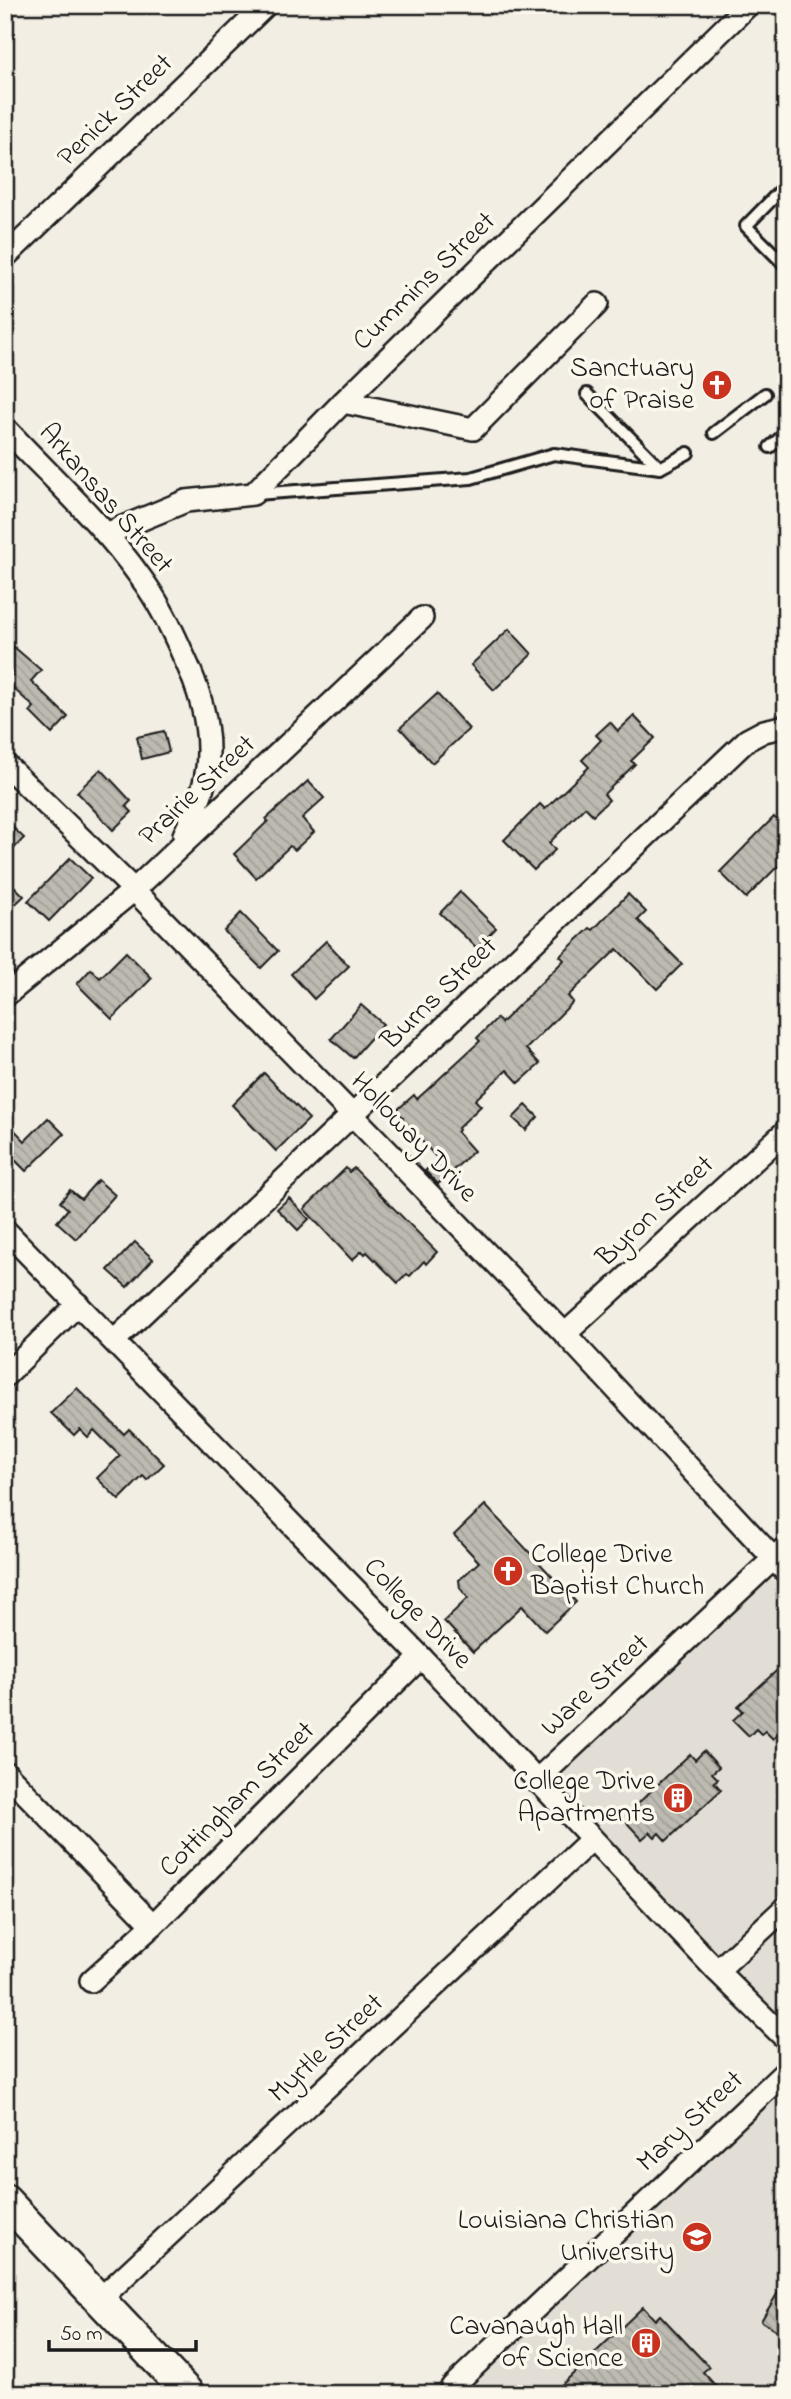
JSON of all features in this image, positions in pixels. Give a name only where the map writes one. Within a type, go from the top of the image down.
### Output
[{"type":"main road","points":[[5,2200],[189,2394]]},
{"type":"street","name":"Penick Street","points":[[5,257],[266,5]]},
{"type":"street","name":"Cummins Street","points":[[253,494],[343,402],[748,5]]},
{"type":"street","points":[[343,402],[473,429],[597,304]]},
{"type":"street","name":"Arkansas Street","points":[[5,428],[106,534],[142,578],[168,620],[194,678],[205,713],[208,746],[205,778],[197,809],[179,846]]},
{"type":"street","points":[[106,534],[186,501],[253,494]]},
{"type":"street","name":"Prairie Street","points":[[5,996],[134,890],[422,618]]},
{"type":"street","name":"Burns Street","points":[[114,1341],[747,740],[783,726]]},
{"type":"street","name":"Holloway Drive","points":[[5,764],[134,890],[782,1559]]},
{"type":"street","name":"Byron Street","points":[[565,1334],[786,1131]]},
{"type":"street","name":"College Drive","points":[[5,1230],[421,1657],[717,1971],[786,2039]]},
{"type":"street","points":[[5,1376],[78,1304]]},
{"type":"street","name":"Ware Street","points":[[536,1781],[782,1559]]},
{"type":"street","name":"Cottingham Street","points":[[91,1981],[153,1924],[421,1657]]},
{"type":"street","points":[[5,1772],[153,1924]]},
{"type":"street","name":"Myrtle Street","points":[[99,2300],[592,1839]]},
{"type":"street","points":[[717,1971],[786,1907]]},
{"type":"street","name":"Mary Street","points":[[452,2387],[786,2071]]},
{"type":"lane","points":[[786,185],[746,226],[786,266]]},
{"type":"lane","points":[[587,394],[660,468]]},
{"type":"lane","points":[[714,433],[765,394]]},
{"type":"lane","points":[[770,447],[786,433]]},
{"type":"lane","points":[[253,494],[471,478],[554,454],[660,468],[688,453]]},
{"type":"shaded area","points":[[768,1579],[778,1581],[786,1589],[786,2027],[556,1787],[557,1779]]},
{"type":"shaded area","name":"Louisiana Christian University","points":[[786,2081],[786,2394],[432,2394]]},
{"type":"building","points":[[509,629],[532,654],[494,690],[471,665]]},
{"type":"building","points":[[14,647],[41,670],[31,681],[68,717],[52,734],[30,712],[34,707],[6,682],[14,673],[5,665],[5,657]]},
{"type":"building","points":[[437,694],[469,729],[432,763],[400,728]]},
{"type":"building","points":[[634,716],[655,738],[631,761],[635,764],[604,794],[609,800],[593,815],[585,807],[549,843],[555,850],[534,870],[504,840],[540,804],[545,809],[589,767],[582,760],[601,740],[596,735],[610,722],[618,731]]},
{"type":"building","points":[[164,731],[169,752],[142,759],[137,737]]},
{"type":"building","points":[[101,769],[131,801],[126,806],[132,812],[113,830],[77,792]]},
{"type":"building","points":[[308,781],[324,798],[302,818],[314,832],[295,850],[290,846],[256,878],[234,854],[268,821],[266,819]]},
{"type":"building","points":[[774,817],[786,828],[786,858],[746,898],[720,872]]},
{"type":"building","points":[[5,820],[24,838],[5,858]]},
{"type":"building","points":[[70,858],[91,878],[49,921],[28,901]]},
{"type":"building","points":[[5,877],[24,896],[5,914]]},
{"type":"building","points":[[460,892],[496,928],[477,948],[440,913]]},
{"type":"building","points":[[628,894],[646,912],[638,920],[682,964],[657,989],[617,949],[568,996],[573,1002],[526,1049],[540,1064],[519,1083],[507,1070],[475,1100],[481,1106],[457,1132],[474,1151],[438,1184],[425,1171],[438,1159],[397,1110],[414,1095],[417,1099],[426,1091],[480,1041],[477,1038],[497,1018],[501,1023],[564,960],[560,956],[590,928],[593,930]]},
{"type":"building","points":[[241,913],[278,951],[261,968],[224,931]]},
{"type":"building","points":[[326,941],[349,966],[314,999],[291,974]]},
{"type":"building","points":[[126,952],[152,978],[112,1019],[77,984],[91,969],[100,978]]},
{"type":"building","points":[[361,1005],[383,1024],[353,1058],[331,1039]]},
{"type":"building","points":[[264,1073],[309,1119],[276,1151],[232,1105]]},
{"type":"building","points":[[526,1105],[538,1117],[526,1130],[513,1118]]},
{"type":"building","points":[[48,1118],[64,1134],[26,1171],[5,1150],[5,1120],[25,1141]]},
{"type":"building","points":[[346,1168],[349,1172],[354,1168],[437,1252],[426,1264],[424,1261],[410,1276],[407,1274],[398,1283],[367,1252],[365,1254],[362,1251],[352,1260],[304,1209]]},
{"type":"building","points":[[98,1180],[115,1195],[76,1239],[57,1222],[68,1209],[60,1202],[70,1190],[81,1199]]},
{"type":"building","points":[[289,1198],[309,1219],[298,1230],[277,1209]]},
{"type":"building","points":[[135,1242],[153,1259],[127,1287],[108,1270]]},
{"type":"building","points":[[77,1388],[124,1434],[129,1429],[164,1464],[147,1480],[143,1476],[119,1500],[97,1478],[120,1456],[94,1430],[88,1437],[80,1429],[74,1435],[51,1413]]},
{"type":"building","name":"College Drive Baptist Church","points":[[485,1505],[576,1602],[545,1631],[522,1606],[473,1652],[444,1621],[468,1598],[460,1588],[459,1580],[479,1562],[454,1535]]},
{"type":"building","points":[[786,1662],[786,1726],[773,1739],[765,1731],[761,1734],[756,1729],[749,1736],[733,1720],[743,1711],[738,1706]]},
{"type":"building","name":"College Drive Apartments","points":[[704,1751],[719,1767],[712,1773],[718,1779],[714,1782],[721,1790],[666,1841],[659,1833],[655,1837],[650,1832],[642,1839],[627,1823],[636,1814],[632,1809],[690,1754],[695,1760]]},
{"type":"building","points":[[786,2279],[786,2336],[761,2321]]},
{"type":"building","name":"Cavanaugh Hall of Science","points":[[643,2307],[655,2320],[660,2315],[709,2367],[703,2372],[723,2394],[552,2394]]},
{"type":"place","name":"Sanctuary of Praise","points":[[717,385]]},
{"type":"place","name":"College Drive Baptist Church","points":[[508,1571]]},
{"type":"place","name":"College Drive Apartments","points":[[678,1798]]},
{"type":"place","name":"Louisiana Christian University","points":[[697,2237]]},
{"type":"place","name":"Cavanaugh Hall of Science","points":[[646,2343]]}]
